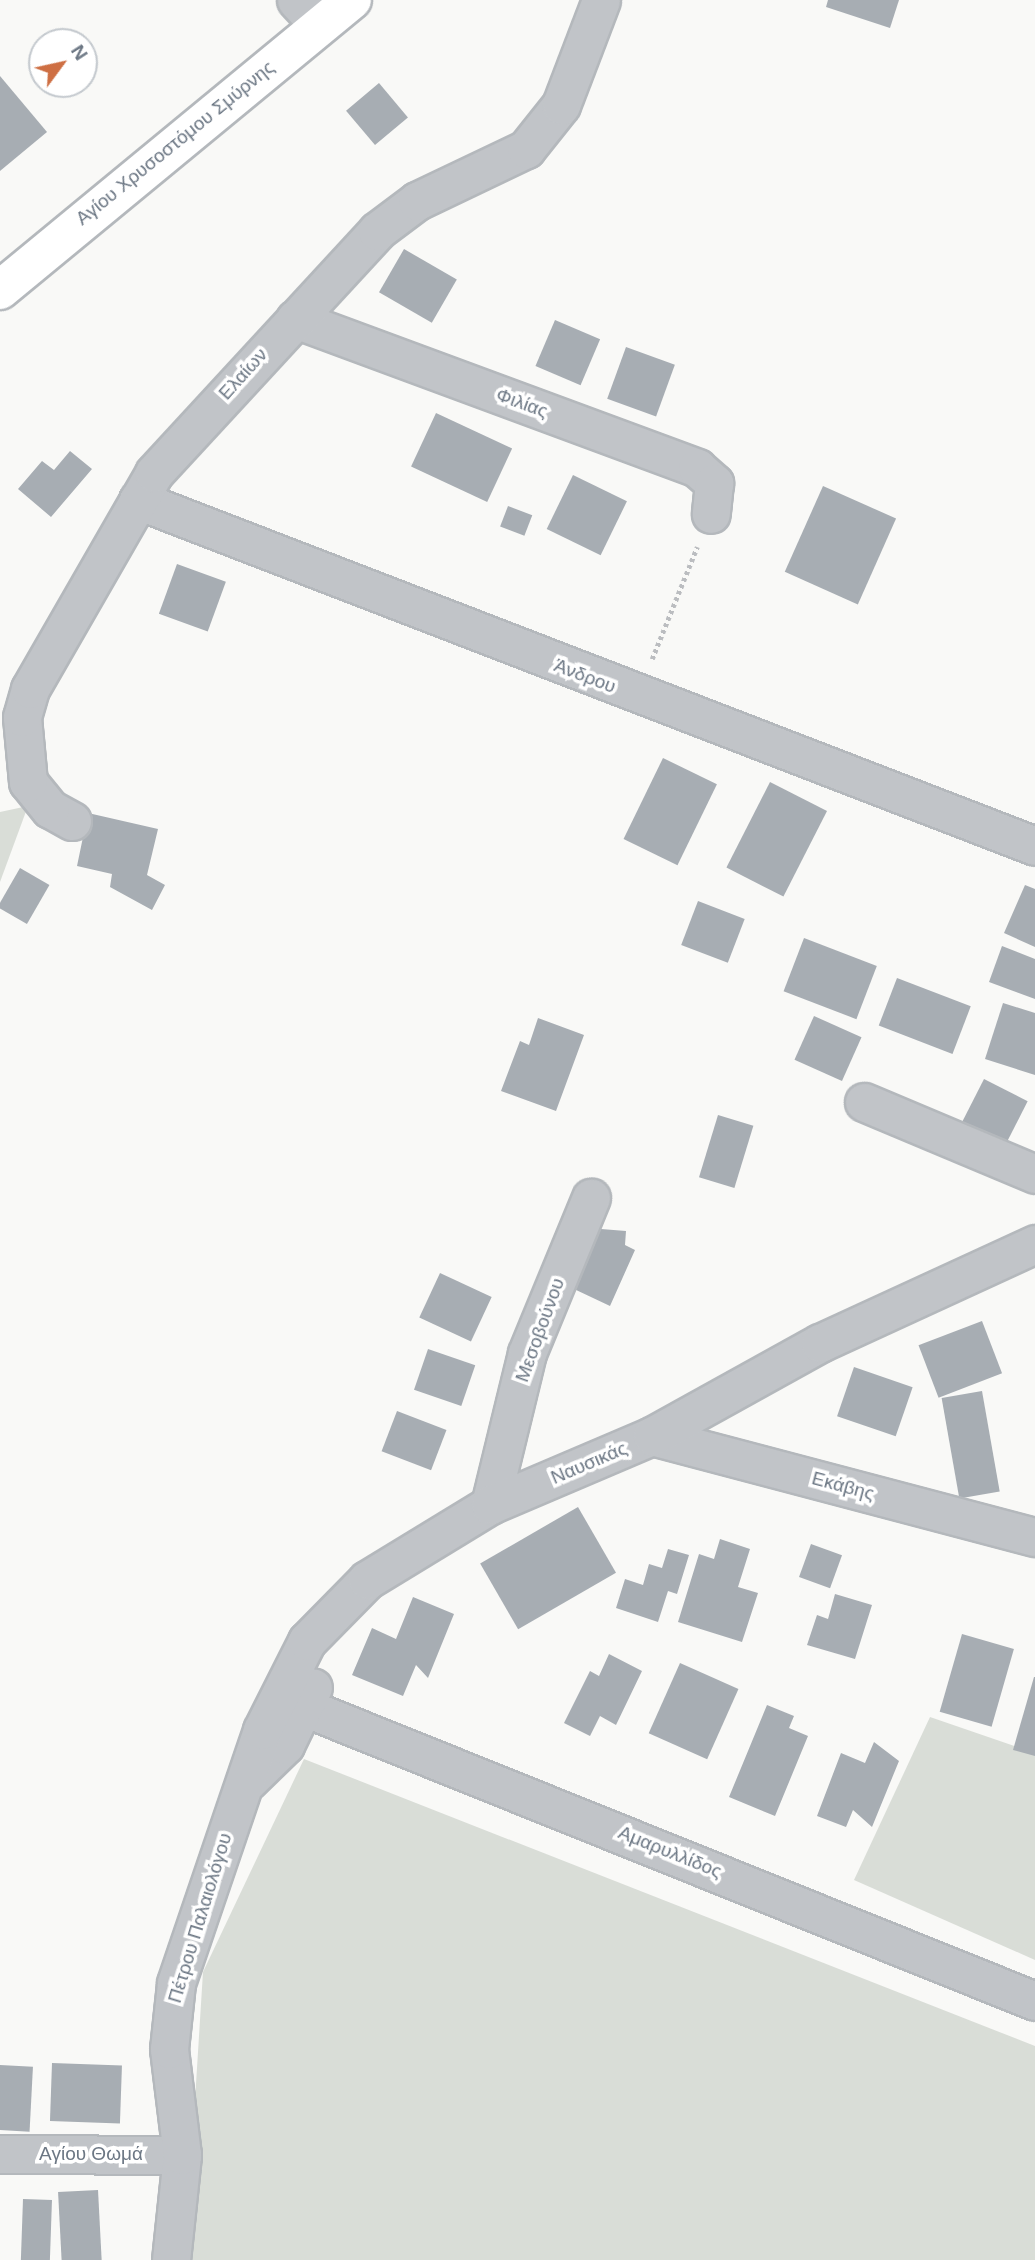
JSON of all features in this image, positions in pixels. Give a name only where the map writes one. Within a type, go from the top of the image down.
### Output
[{"type":"main road","name":"Αγίου Χρυσοστόμου Σμύρνης","points":[[0,290],[308,13],[352,0]]},
{"type":"street","name":"Ελαίων","points":[[72,821],[50,809],[28,782],[22,717],[30,689],[155,473],[295,319],[339,265],[416,201],[526,149],[561,105],[601,0]]},
{"type":"street","name":"Φιλίας","points":[[295,319],[697,468],[714,483],[711,514]]},
{"type":"street","name":"Άνδρου","points":[[138,500],[636,696],[1035,846]]},
{"type":"street","points":[[864,1102],[1035,1174]]},
{"type":"street","name":"Μεσοβούνου","points":[[489,1505],[527,1353],[591,1198]]},
{"type":"street","name":"Ναυσικάς","points":[[242,1786],[307,1641],[367,1580],[489,1505],[652,1436],[820,1343],[1035,1244]]},
{"type":"street","name":"Εκάβης","points":[[652,1436],[1035,1538]]},
{"type":"street","points":[[242,1786],[285,1745],[313,1687],[307,1641]]},
{"type":"street","name":"Αμαρυλλίδος","points":[[304,1707],[1035,2001]]},
{"type":"street","name":"Πέτρου Παλαιολόγου","points":[[170,2260],[182,2155],[170,2016],[242,1786]]},
{"type":"street","name":"Αγίου Θωμά","points":[[0,2154],[182,2155]]},
{"type":"path","points":[[636,696],[711,514]]},
{"type":"shaded area","points":[[28,806],[0,882],[0,812]]},
{"type":"shaded area","points":[[930,1717],[1035,1753],[1035,1960],[854,1880]]},
{"type":"shaded area","points":[[304,1759],[1035,2046],[1035,2260],[185,2260],[203,1972]]},
{"type":"building","points":[[828,0],[899,0],[890,28],[826,7]]},
{"type":"building","points":[[0,76],[47,132],[0,171]]},
{"type":"building","points":[[379,83],[408,117],[375,145],[346,111]]},
{"type":"building","points":[[404,249],[457,280],[432,323],[379,292]]},
{"type":"building","points":[[555,320],[600,339],[581,385],[535,366]]},
{"type":"building","points":[[626,347],[675,365],[656,416],[607,399]]},
{"type":"building","points":[[436,413],[512,448],[487,502],[411,466]]},
{"type":"building","points":[[70,451],[92,469],[51,517],[18,489],[42,461],[54,470]]},
{"type":"building","points":[[573,475],[627,501],[601,555],[547,529]]},
{"type":"building","points":[[823,486],[896,519],[858,604],[785,572]]},
{"type":"building","points":[[508,506],[532,515],[524,536],[500,527]]},
{"type":"building","points":[[177,564],[226,582],[208,632],[159,614]]},
{"type":"building","points":[[663,758],[717,784],[677,865],[624,839]]},
{"type":"building","points":[[770,782],[827,811],[783,897],[726,868]]},
{"type":"building","points":[[88,813],[158,829],[147,875],[165,885],[152,910],[110,887],[112,874],[77,866]]},
{"type":"building","points":[[20,868],[49,885],[27,924],[0,908],[0,903]]},
{"type":"building","points":[[1025,885],[1035,889],[1035,947],[1004,933]]},
{"type":"building","points":[[698,901],[745,919],[728,963],[681,945]]},
{"type":"building","points":[[804,938],[877,966],[856,1019],[784,991]]},
{"type":"building","points":[[1002,946],[1035,959],[1035,999],[989,982]]},
{"type":"building","points":[[897,978],[971,1006],[952,1054],[879,1026]]},
{"type":"building","points":[[1003,1003],[1035,1013],[1035,1075],[985,1059]]},
{"type":"building","points":[[814,1016],[862,1037],[842,1081],[794,1060]]},
{"type":"building","points":[[538,1018],[584,1035],[556,1111],[501,1091],[520,1041],[529,1045]]},
{"type":"building","points":[[984,1079],[1028,1101],[1005,1147],[961,1124]]},
{"type":"building","points":[[718,1115],[753,1126],[734,1188],[699,1177]]},
{"type":"building","points":[[601,1229],[626,1231],[625,1245],[635,1250],[610,1306],[574,1289]]},
{"type":"building","points":[[440,1273],[492,1297],[471,1341],[419,1317]]},
{"type":"building","points":[[982,1321],[1002,1373],[939,1398],[919,1345]]},
{"type":"building","points":[[428,1349],[475,1365],[461,1406],[414,1390]]},
{"type":"building","points":[[854,1367],[913,1387],[896,1436],[837,1416]]},
{"type":"building","points":[[982,1391],[1000,1491],[959,1499],[942,1398]]},
{"type":"building","points":[[397,1411],[446,1430],[431,1470],[382,1451]]},
{"type":"building","points":[[578,1507],[616,1573],[518,1629],[480,1564]]},
{"type":"building","points":[[720,1539],[750,1549],[738,1587],[758,1593],[742,1642],[678,1622],[699,1554],[714,1559]]},
{"type":"building","points":[[811,1544],[842,1555],[830,1588],[799,1577]]},
{"type":"building","points":[[668,1549],[689,1555],[677,1594],[668,1591],[658,1622],[616,1608],[625,1579],[643,1585],[649,1564],[662,1568]]},
{"type":"building","points":[[835,1594],[872,1605],[855,1659],[807,1645],[817,1615],[828,1619]]},
{"type":"building","points":[[413,1597],[454,1614],[428,1678],[416,1665],[403,1696],[352,1675],[372,1628],[396,1639]]},
{"type":"building","points":[[962,1634],[1014,1649],[992,1727],[940,1712]]},
{"type":"building","points":[[609,1654],[642,1671],[616,1725],[600,1716],[590,1736],[564,1723],[590,1671],[599,1676]]},
{"type":"building","points":[[680,1663],[738,1689],[707,1759],[649,1733]]},
{"type":"building","points":[[1035,1677],[1035,1756],[1013,1750]]},
{"type":"building","points":[[767,1705],[794,1716],[789,1728],[808,1736],[775,1816],[729,1797]]},
{"type":"building","points":[[874,1742],[899,1761],[872,1827],[853,1810],[846,1827],[817,1816],[841,1753],[865,1763]]},
{"type":"building","points":[[52,2063],[122,2065],[120,2123],[50,2121]]},
{"type":"building","points":[[0,2065],[33,2067],[30,2132],[0,2130]]},
{"type":"building","points":[[98,2190],[102,2260],[62,2260],[58,2192]]},
{"type":"building","points":[[23,2199],[52,2200],[50,2260],[21,2260]]}]
